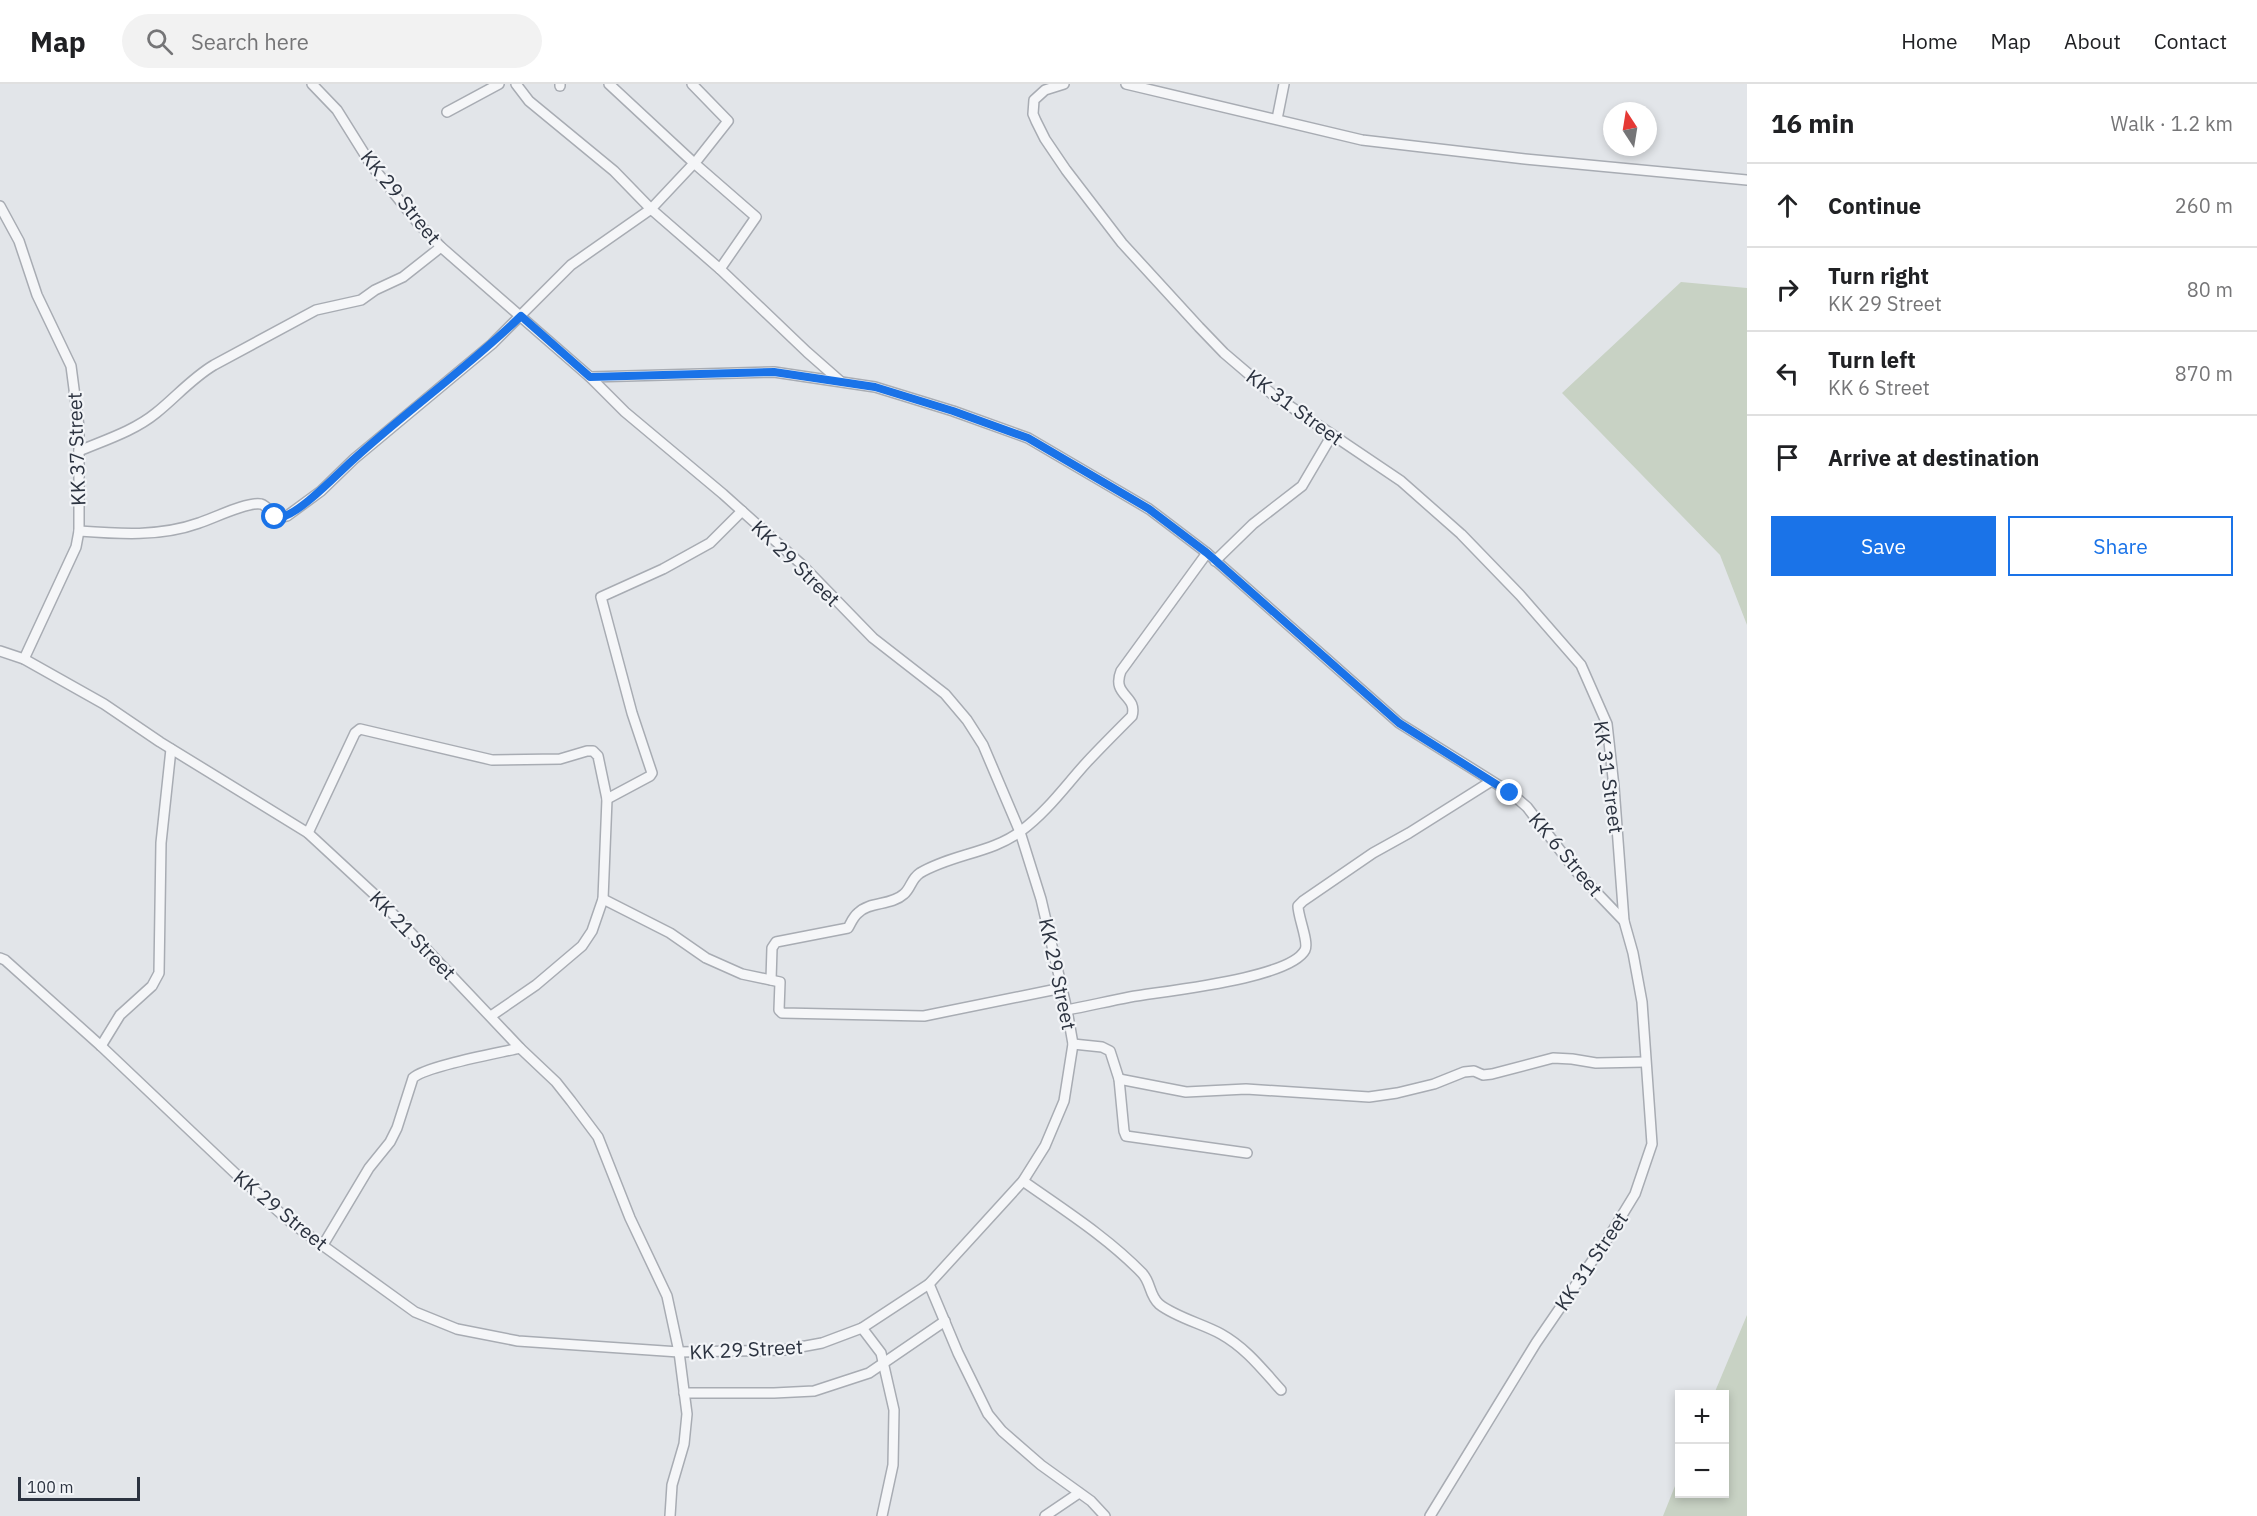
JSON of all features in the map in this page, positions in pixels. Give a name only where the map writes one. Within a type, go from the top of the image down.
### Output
[{"type":"street","name":"KK 29 Street","points":[[0,958],[101,1046],[292,1224],[415,1312],[457,1329],[518,1341],[679,1352],[784,1350],[822,1343],[862,1328],[929,1284],[1023,1181],[1046,1146],[1064,1101],[1073,1044],[1041,899],[1020,832],[983,745],[967,720],[945,694],[873,638],[801,564],[625,412],[590,377],[441,247],[417,222],[372,166],[337,110],[312,84]]},
{"type":"street","points":[[447,112],[499,84]]},
{"type":"street","points":[[516,84],[529,101],[614,171],[651,209],[720,269],[842,382]]},
{"type":"street","points":[[609,84],[756,217],[720,269]]},
{"type":"street","points":[[79,531],[119,534],[177,530],[235,509],[257,504],[265,506],[275,517],[283,518],[321,491],[354,459],[474,359],[521,316],[571,265],[651,209],[694,163],[729,121],[692,84]]},
{"type":"street","name":"KK 31 Street","points":[[1064,84],[1045,90],[1034,100],[1034,114],[1045,139],[1066,170],[1122,243],[1224,353],[1272,394],[1401,481],[1461,534],[1520,595],[1581,665],[1606,724],[1614,787],[1624,921],[1633,953],[1642,1002],[1645,1062],[1651,1101],[1652,1144],[1635,1194],[1610,1235],[1536,1342],[1430,1516]]},
{"type":"street","points":[[1126,84],[1362,140],[1747,180]]},
{"type":"street","points":[[1277,119],[1284,84]]},
{"type":"street","name":"KK 37 Street","points":[[0,206],[19,241],[37,295],[71,366],[79,428],[79,531],[72,558],[24,659]]},
{"type":"street","points":[[79,451],[123,433],[146,419],[201,373],[214,365],[316,310],[361,300],[375,290],[404,277],[441,247]]},
{"type":"street","name":"KK 6 Street","points":[[590,377],[774,372],[886,390],[1028,438],[1149,509],[1207,553],[1399,723],[1510,793],[1527,807],[1576,871],[1624,921]]},
{"type":"street","points":[[1215,561],[1253,524],[1302,486],[1332,435]]},
{"type":"street","points":[[607,799],[652,773],[629,702],[602,597],[663,569],[710,543],[742,511]]},
{"type":"street","points":[[771,980],[772,948],[776,942],[848,928],[858,912],[890,902],[904,894],[912,880],[920,873],[990,847],[1020,832],[1046,809],[1132,716],[1134,710],[1132,704],[1118,686],[1117,680],[1121,671],[1207,553]]},
{"type":"street","name":"KK 21 Street","points":[[0,651],[24,659],[104,704],[171,749],[308,833],[375,895],[520,1048],[556,1082],[598,1137],[630,1218],[667,1296],[679,1352],[687,1414],[684,1444],[672,1485],[670,1516]]},
{"type":"street","points":[[308,833],[355,733],[360,729],[492,760],[560,759],[593,751],[598,756],[607,799],[603,899],[592,931],[582,946],[536,985],[491,1016]]},
{"type":"street","points":[[101,1046],[120,1015],[152,986],[159,973],[161,843],[171,749]]},
{"type":"street","points":[[1067,1010],[1130,997],[1227,982],[1281,968],[1298,958],[1305,950],[1306,944],[1298,913],[1298,906],[1303,901],[1373,853],[1490,782]]},
{"type":"street","points":[[603,899],[670,933],[706,958],[742,974],[780,982],[779,1010],[782,1013],[924,1016],[1062,988]]},
{"type":"street","points":[[1073,1044],[1102,1047],[1110,1051],[1119,1079],[1126,1136],[1247,1153]]},
{"type":"street","points":[[323,1245],[369,1168],[390,1142],[397,1128],[413,1078],[418,1073],[520,1048]]},
{"type":"street","points":[[1119,1079],[1186,1092],[1246,1089],[1369,1097],[1434,1084],[1464,1072],[1492,1074],[1553,1058],[1596,1063],[1645,1062]]},
{"type":"street","points":[[1023,1181],[1104,1238],[1120,1252],[1144,1275],[1150,1293],[1158,1303],[1166,1309],[1222,1334],[1244,1349],[1281,1390]]},
{"type":"street","points":[[929,1284],[988,1414],[1002,1431],[1091,1501],[1105,1516]]},
{"type":"street","points":[[684,1393],[774,1394],[813,1391],[869,1373],[945,1322]]},
{"type":"street","points":[[862,1328],[881,1353],[894,1410],[893,1465],[882,1516]]},
{"type":"street","points":[[1045,1516],[1079,1493]]},
{"type":"green space","points":[[1681,282],[1747,288],[1747,625],[1720,555],[1562,393]]},
{"type":"green space","points":[[1747,1315],[1747,1516],[1663,1516],[1675,1486],[1675,1498],[1729,1498],[1729,1390],[1716,1390]]},
{"type":"route","points":[[275,517],[287,516],[321,491],[354,459],[448,382],[521,316],[590,377],[774,372],[875,387],[953,411],[1028,438],[1149,509],[1207,553],[1399,723],[1510,793]]}]
